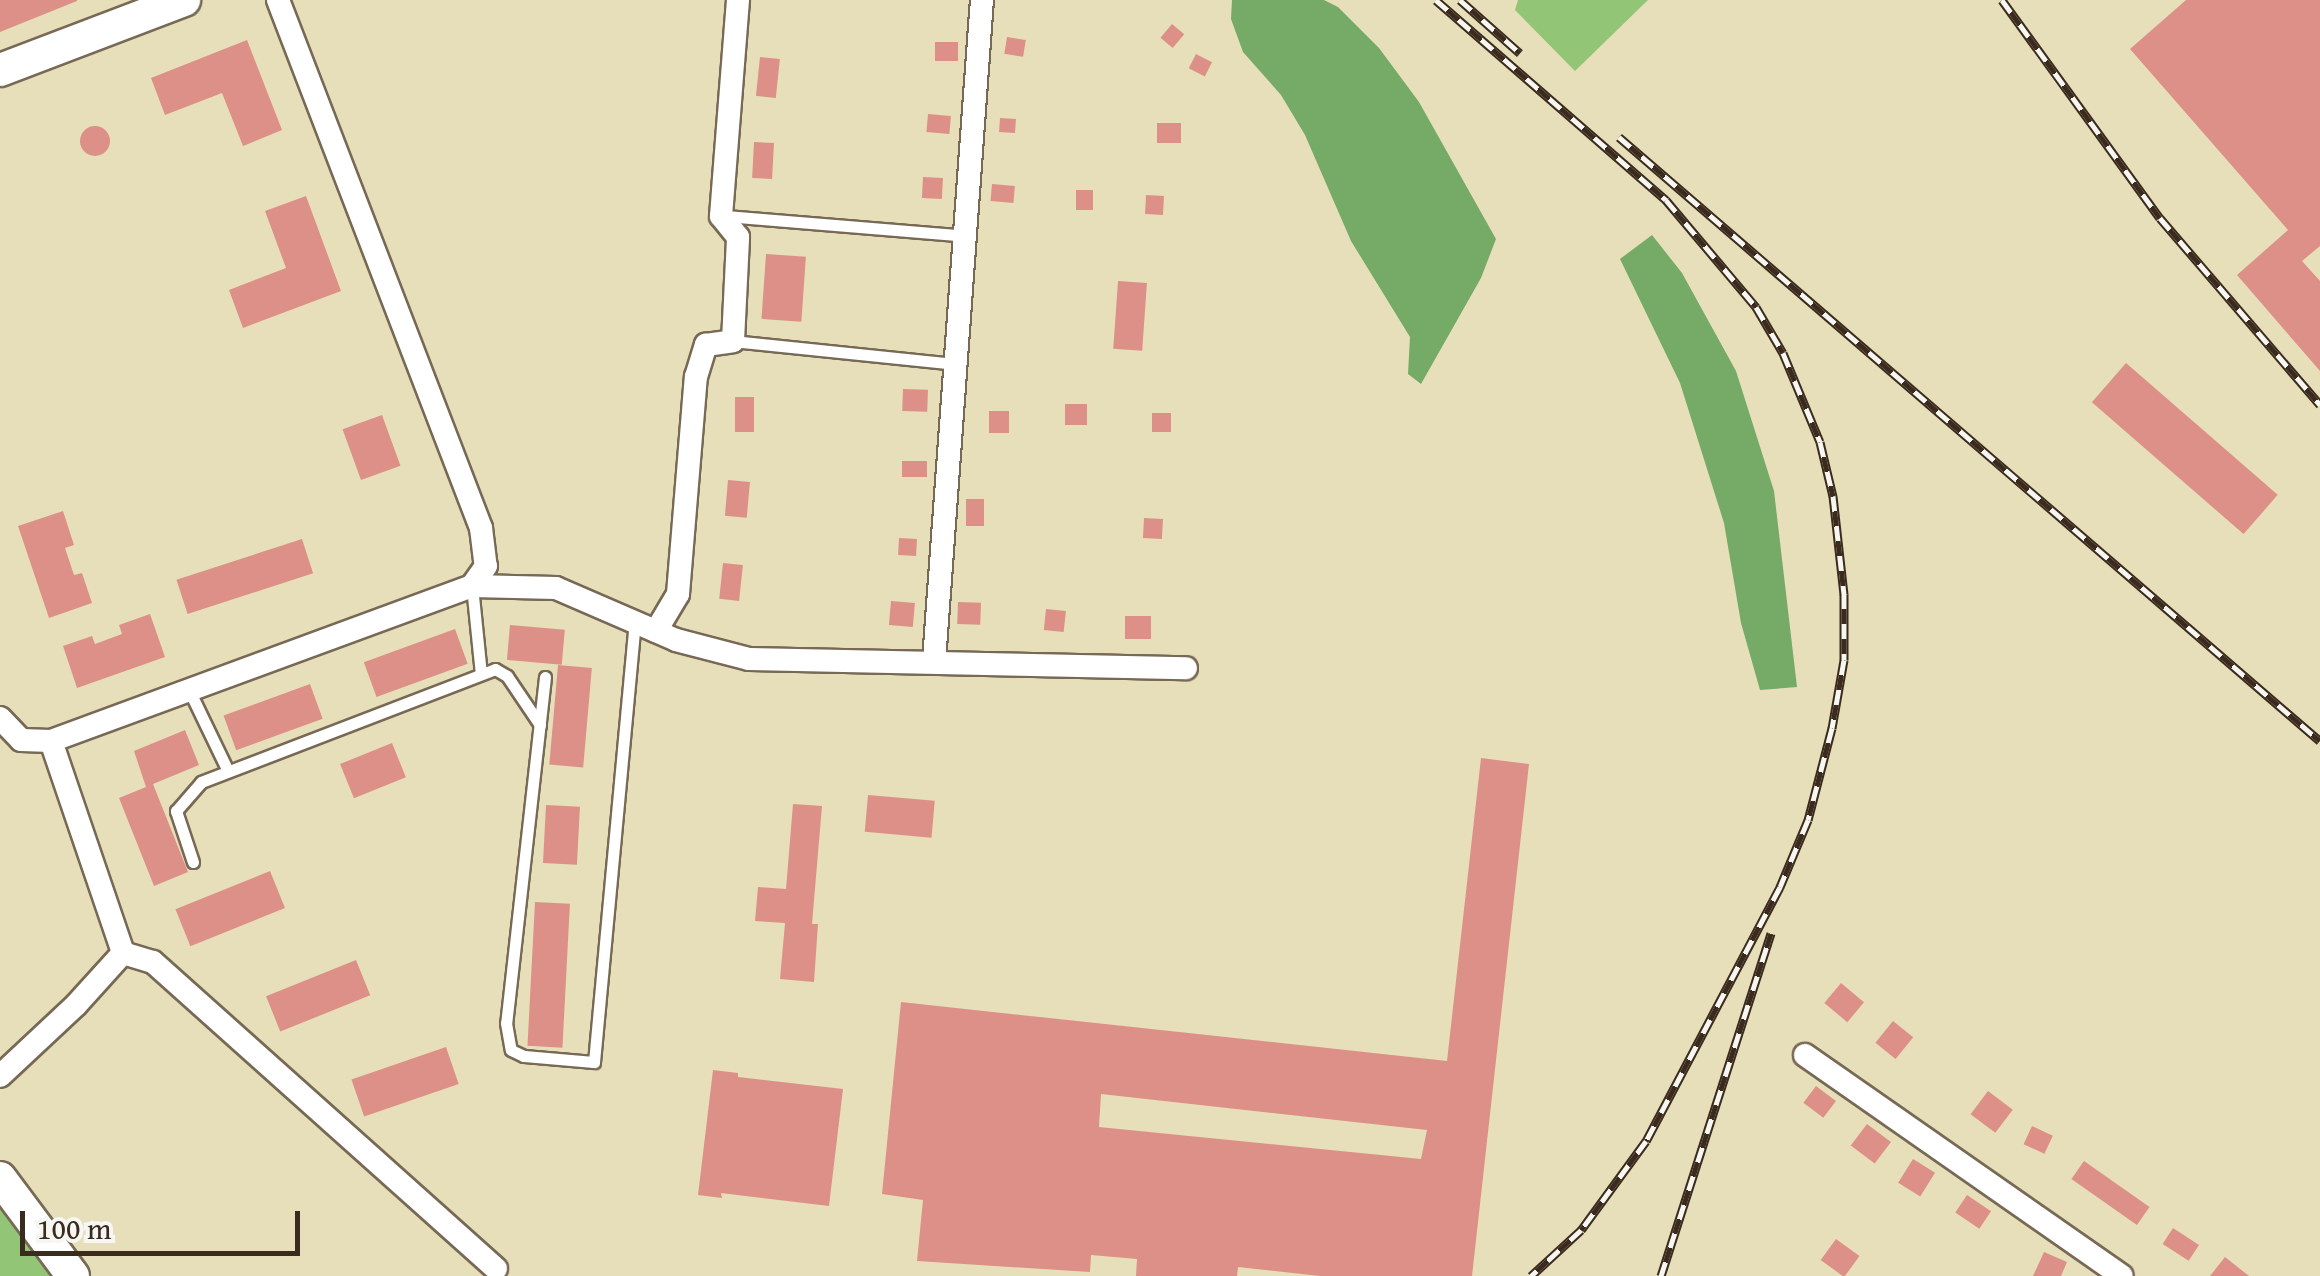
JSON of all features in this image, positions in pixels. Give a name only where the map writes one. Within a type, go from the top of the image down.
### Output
[{"type":"street","points":[[0,70],[184,0]]},
{"type":"street","points":[[278,0],[480,528],[486,566],[472,586]]},
{"type":"street","points":[[645,626],[678,594],[696,377],[706,345],[733,340],[738,237],[721,216],[738,0]]},
{"type":"street","points":[[934,661],[982,0]]},
{"type":"street","points":[[0,718],[21,740],[51,741],[472,586],[556,588],[645,626],[748,659],[824,664],[934,661],[1186,668]]},
{"type":"street","points":[[51,741],[122,953]]},
{"type":"street","points":[[0,1076],[76,1006],[122,953]]},
{"type":"street","points":[[122,953],[153,962],[496,1269]]},
{"type":"street","points":[[1805,1055],[2107,1271]]},
{"type":"street","points":[[0,1178],[73,1276]]},
{"type":"lane","points":[[721,216],[966,236]]},
{"type":"lane","points":[[733,340],[954,364]]},
{"type":"lane","points":[[472,586],[481,674]]},
{"type":"lane","points":[[545,677],[506,1023],[511,1050],[524,1056],[594,1062],[645,626]]},
{"type":"lane","points":[[193,862],[176,812],[201,782],[228,771],[495,669],[507,676],[540,725]]},
{"type":"lane","points":[[189,690],[228,771]]},
{"type":"green space","points":[[1232,0],[1324,0],[1338,7],[1379,48],[1419,102],[1496,239],[1481,278],[1421,384],[1408,374],[1410,337],[1351,241],[1305,135],[1281,95],[1243,52],[1231,19]]},
{"type":"green space","points":[[1518,0],[1648,0],[1575,71],[1515,10]]},
{"type":"green space","points":[[1652,235],[1682,273],[1736,371],[1774,491],[1797,687],[1760,690],[1741,623],[1724,523],[1680,383],[1620,259]]},
{"type":"green space","points":[[0,1187],[64,1276],[0,1276]]},
{"type":"building","points":[[0,0],[77,0],[77,1],[0,32]]},
{"type":"building","points":[[2186,0],[2320,0],[2320,246],[2302,261],[2320,281],[2320,371],[2237,275],[2288,230],[2130,49]]},
{"type":"building","points":[[1172,24],[1184,34],[1173,48],[1160,38]]},
{"type":"building","points":[[1007,37],[1026,40],[1023,57],[1004,54]]},
{"type":"building","points":[[247,40],[282,130],[243,146],[222,93],[165,115],[151,78]]},
{"type":"building","points":[[935,42],[958,42],[958,61],[935,61]]},
{"type":"building","points":[[1196,54],[1212,62],[1205,76],[1189,68]]},
{"type":"building","points":[[760,57],[780,59],[776,98],[756,96]]},
{"type":"building","points":[[928,114],[951,116],[949,134],[926,132]]},
{"type":"building","points":[[1000,118],[1016,119],[1015,133],[999,132]]},
{"type":"building","points":[[1157,123],[1181,123],[1181,143],[1157,143]]},
{"type":"building","points":[[95,126],[106,130],[110,141],[106,152],[95,156],[84,152],[80,141],[84,130]]},
{"type":"building","points":[[754,142],[774,143],[772,179],[752,178]]},
{"type":"building","points":[[923,177],[943,178],[942,199],[922,198]]},
{"type":"building","points":[[992,184],[1015,186],[1013,203],[991,201]]},
{"type":"building","points":[[1076,190],[1093,190],[1093,210],[1076,210]]},
{"type":"building","points":[[1146,195],[1164,196],[1163,215],[1145,214]]},
{"type":"building","points":[[306,196],[341,291],[243,328],[229,290],[286,268],[265,211]]},
{"type":"building","points":[[766,254],[806,257],[801,322],[761,319]]},
{"type":"building","points":[[1118,281],[1147,283],[1142,351],[1113,349]]},
{"type":"building","points":[[2126,363],[2278,495],[2244,534],[2092,402]]},
{"type":"building","points":[[903,389],[928,390],[927,412],[902,411]]},
{"type":"building","points":[[735,397],[754,397],[754,432],[735,432]]},
{"type":"building","points":[[1065,404],[1087,404],[1087,425],[1065,425]]},
{"type":"building","points":[[989,411],[1009,411],[1009,433],[989,433]]},
{"type":"building","points":[[1152,413],[1171,413],[1171,432],[1152,432]]},
{"type":"building","points":[[382,415],[400,466],[361,480],[343,429]]},
{"type":"building","points":[[902,461],[927,461],[927,477],[902,477]]},
{"type":"building","points":[[728,480],[750,482],[747,518],[725,516]]},
{"type":"building","points":[[966,499],[984,499],[984,526],[966,526]]},
{"type":"building","points":[[63,511],[74,545],[65,548],[74,575],[82,573],[92,603],[49,618],[18,526]]},
{"type":"building","points":[[1144,518],[1163,519],[1162,539],[1143,538]]},
{"type":"building","points":[[899,538],[917,539],[916,556],[898,555]]},
{"type":"building","points":[[302,539],[313,573],[188,614],[176,580]]},
{"type":"building","points":[[723,563],[743,565],[739,601],[719,599]]},
{"type":"building","points":[[891,601],[915,603],[913,627],[889,625]]},
{"type":"building","points":[[958,602],[981,603],[980,625],[957,624]]},
{"type":"building","points":[[1046,609],[1066,611],[1064,632],[1044,630]]},
{"type":"building","points":[[150,614],[165,657],[77,688],[63,646],[92,636],[95,644],[122,634],[119,625]]},
{"type":"building","points":[[1125,616],[1151,616],[1151,639],[1125,639]]},
{"type":"building","points":[[510,625],[565,630],[562,665],[507,660]]},
{"type":"building","points":[[455,629],[468,664],[377,697],[364,662]]},
{"type":"building","points":[[558,665],[592,668],[583,768],[549,765]]},
{"type":"building","points":[[310,684],[323,719],[236,750],[224,715]]},
{"type":"building","points":[[185,730],[199,765],[153,784],[188,872],[154,886],[119,798],[146,787],[134,751]]},
{"type":"building","points":[[392,743],[406,777],[354,798],[340,764]]},
{"type":"building","points":[[1481,758],[1529,764],[1472,1276],[1320,1276],[1238,1267],[1237,1276],[1136,1276],[1137,1259],[1091,1255],[1090,1272],[917,1261],[923,1200],[882,1194],[901,1002],[1447,1061]],"holes":[[[1101,1094],[1427,1130],[1421,1159],[1099,1127]]]},
{"type":"building","points":[[868,795],[935,801],[932,838],[865,832]]},
{"type":"building","points":[[793,804],[822,806],[812,924],[818,924],[814,982],[780,979],[785,923],[755,921],[758,887],[786,889]]},
{"type":"building","points":[[546,805],[580,807],[577,865],[543,863]]},
{"type":"building","points":[[270,871],[285,908],[190,946],[175,909]]},
{"type":"building","points":[[535,902],[570,904],[562,1048],[527,1046]]},
{"type":"building","points":[[356,960],[370,995],[280,1032],[266,996]]},
{"type":"building","points":[[1841,983],[1864,1002],[1847,1022],[1824,1003]]},
{"type":"building","points":[[1893,1021],[1913,1037],[1896,1059],[1875,1043]]},
{"type":"building","points":[[446,1047],[459,1084],[364,1116],[351,1080]]},
{"type":"building","points":[[713,1070],[738,1073],[738,1077],[843,1089],[829,1206],[721,1193],[722,1198],[698,1195]]},
{"type":"building","points":[[1816,1086],[1836,1101],[1823,1118],[1803,1103]]},
{"type":"building","points":[[1988,1091],[2013,1110],[1995,1133],[1971,1114]]},
{"type":"building","points":[[1867,1124],[1891,1142],[1875,1164],[1851,1146]]},
{"type":"building","points":[[2032,1126],[2053,1136],[2044,1154],[2024,1144]]},
{"type":"building","points":[[1913,1159],[1935,1173],[1920,1197],[1898,1183]]},
{"type":"building","points":[[2084,1161],[2150,1207],[2137,1225],[2071,1179]]},
{"type":"building","points":[[1967,1195],[1991,1211],[1979,1229],[1955,1212]]},
{"type":"building","points":[[2173,1228],[2199,1245],[2189,1261],[2163,1244]]},
{"type":"building","points":[[1836,1239],[1859,1256],[1845,1276],[1821,1260]]},
{"type":"building","points":[[2044,1252],[2067,1262],[2061,1276],[2033,1276]]},
{"type":"building","points":[[2225,1257],[2249,1276],[2210,1276]]},
{"type":"railway","points":[[1436,0],[1666,200],[1756,307],[1783,353],[1820,442],[1833,496],[1844,594],[1844,660],[1832,728],[1808,820],[1780,887],[1646,1141],[1581,1230],[1531,1276]]},
{"type":"railway","points":[[1460,0],[1520,53]]},
{"type":"railway","points":[[2002,0],[2160,218],[2320,405]]},
{"type":"railway","points":[[1619,137],[2320,741]]},
{"type":"railway","points":[[1661,1276],[1771,933]]}]
